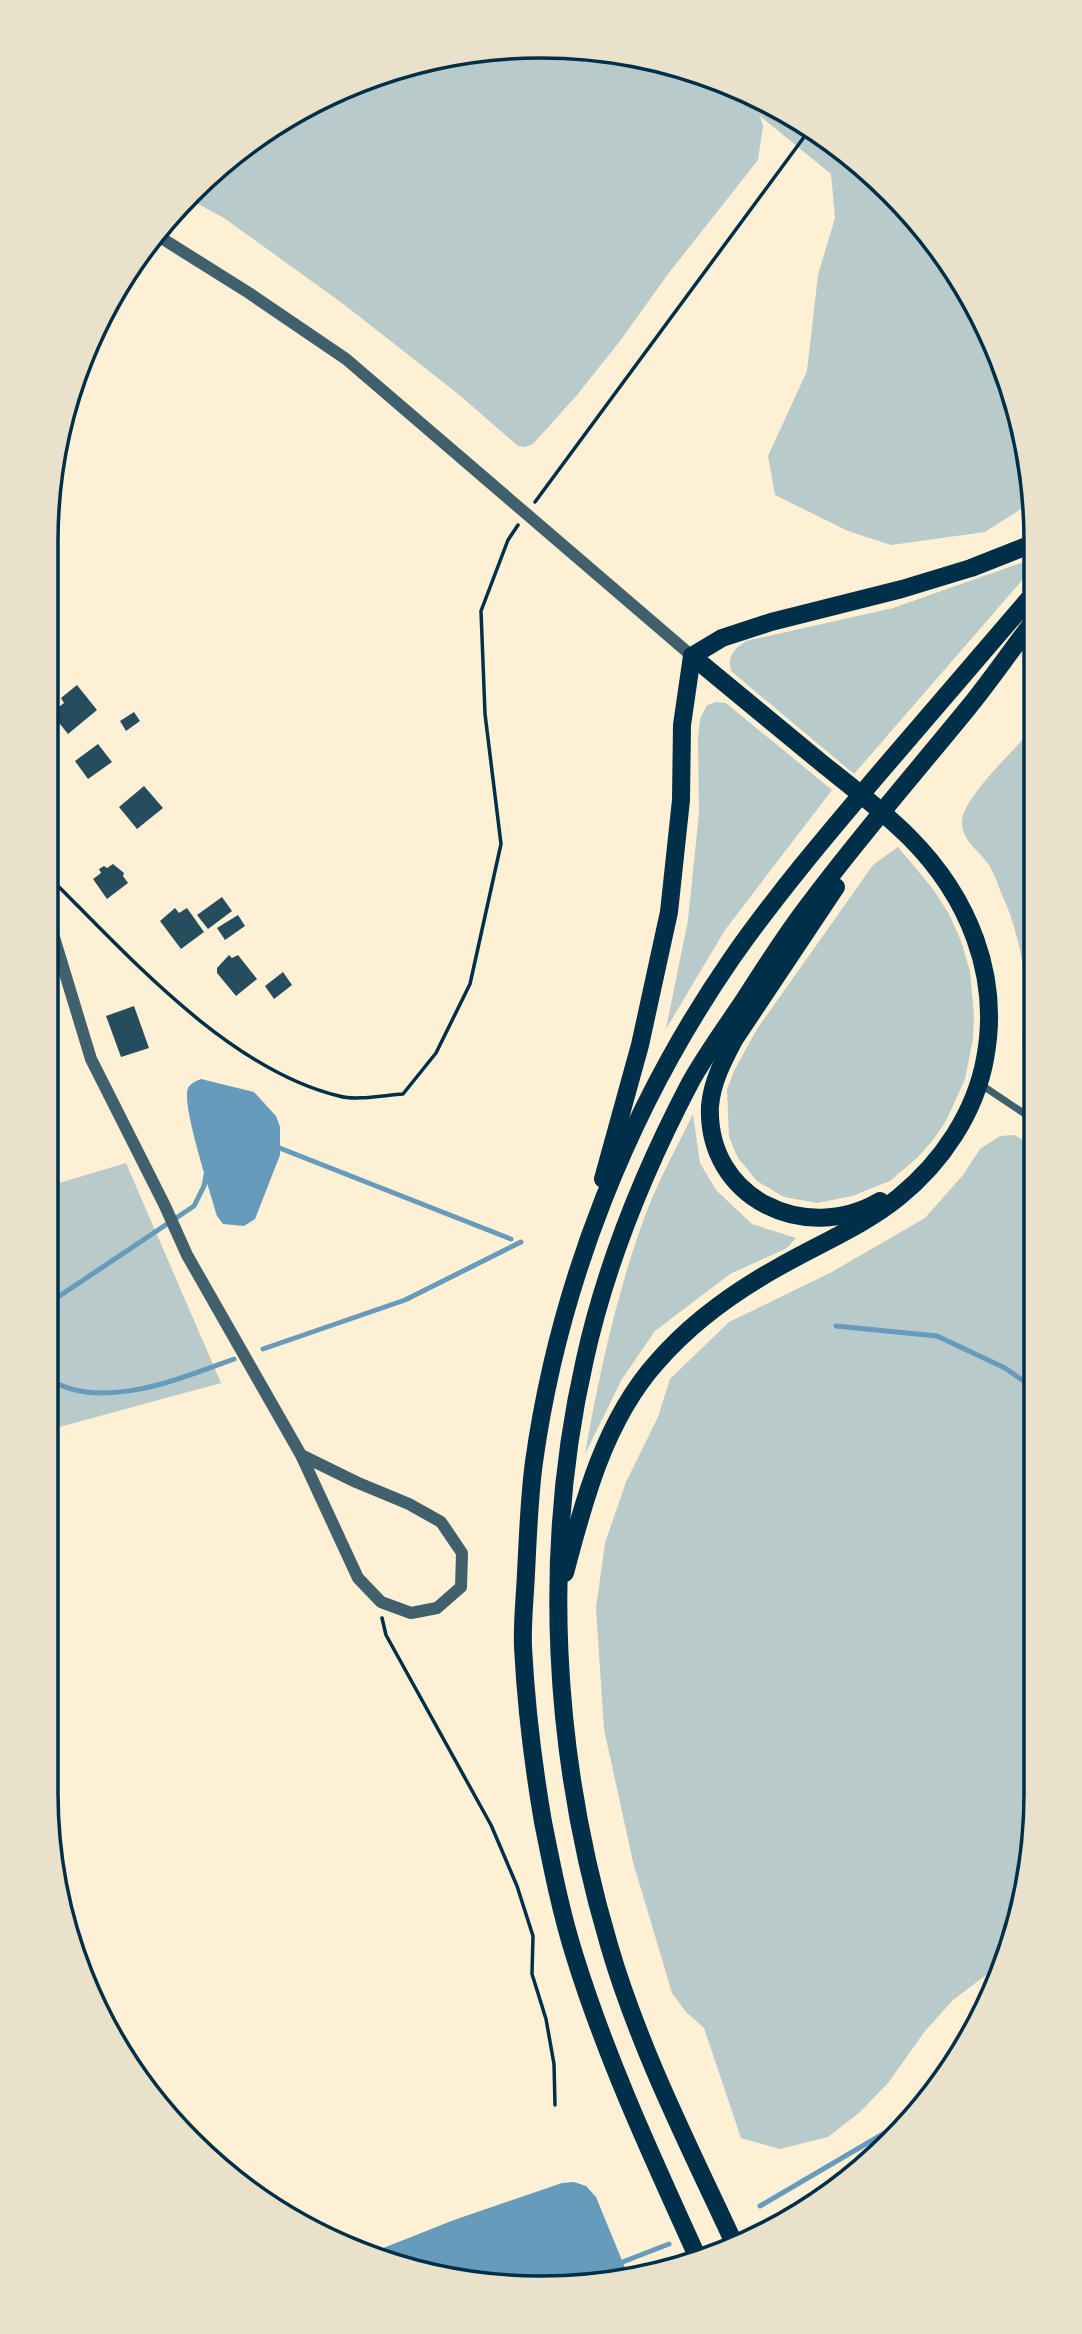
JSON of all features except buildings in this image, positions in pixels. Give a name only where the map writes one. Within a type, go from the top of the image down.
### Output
[{"type":"highway","points":[[692,656],[722,638],[771,622],[902,589],[971,568],[1024,547]]},
{"type":"highway","points":[[586,1246],[630,1139],[658,1081],[689,1025],[738,949],[833,828],[1024,603]]},
{"type":"highway","points":[[929,1167],[871,1206],[839,1216],[816,1219],[792,1216],[770,1208],[738,1183],[725,1166],[714,1134],[710,1106],[713,1086],[721,1065],[763,993],[858,848],[907,781],[971,704],[1024,634]]},
{"type":"highway","points":[[558,1598],[598,1464],[619,1417],[656,1362],[679,1339],[742,1290],[901,1196],[929,1167],[959,1129],[979,1084],[989,1040],[990,1017],[985,968],[975,935],[962,907],[928,859],[901,829],[692,656]]},
{"type":"highway","points":[[692,656],[682,725],[681,800],[669,912],[640,1045],[555,1355],[534,1462],[527,1542],[523,1642],[536,1783],[551,1863],[575,1957],[604,2040],[695,2251]]},
{"type":"highway","points":[[731,2237],[667,2099],[638,2026],[604,1927],[570,1778],[562,1697],[558,1545],[566,1464],[584,1359],[613,1260],[650,1168],[692,1080],[808,904],[858,848]]},
{"type":"highway","points":[[650,2152],[684,2255]]},
{"type":"street","points":[[164,240],[346,359],[692,656]]},
{"type":"street","points":[[58,974],[91,1059],[187,1255],[301,1455],[358,1578],[381,1602],[411,1613],[437,1608],[461,1587],[462,1553],[441,1522],[409,1504],[301,1455]]},
{"type":"street","points":[[979,1084],[1024,1113]]},
{"type":"path","points":[[58,886],[204,1026],[280,1074],[342,1097],[403,1094],[436,1053],[470,984],[501,844],[485,715],[481,611],[508,540],[805,136]]},
{"type":"path","points":[[381,1602],[386,1635],[491,1825],[508,1861],[530,1922],[533,1936],[532,1974],[546,2019],[554,2064],[555,2105]]},
{"type":"shaded area","points":[[509,59],[573,59],[635,67],[696,83],[755,108],[809,139],[883,199],[924,247],[960,299],[999,386],[1015,447],[1023,508],[985,532],[891,545],[848,531],[775,495],[768,456],[807,371],[818,275],[835,218],[831,174],[760,116],[763,126],[758,160],[577,395],[533,444],[525,447],[518,446],[457,393],[342,303],[224,218],[196,203],[247,158],[299,122],[327,108],[386,83],[416,74]]},
{"type":"shaded area","points":[[1024,562],[1024,578],[854,774],[731,671],[732,653],[746,641],[893,608]]},
{"type":"shaded area","points":[[726,703],[832,790],[725,930],[666,1029],[688,920],[699,813],[700,719],[707,705]]},
{"type":"shaded area","points":[[1024,738],[1024,975],[1006,903],[992,871],[968,840],[963,828],[965,811],[992,773]]},
{"type":"shaded area","points":[[898,847],[933,889],[949,914],[970,971],[973,1039],[965,1079],[946,1121],[933,1140],[890,1181],[852,1196],[817,1203],[784,1197],[757,1181],[738,1158],[729,1137],[727,1089],[757,1029],[873,865]]},
{"type":"shaded area","points":[[693,1114],[700,1163],[716,1190],[752,1224],[796,1238],[787,1248],[730,1274],[655,1331],[622,1379],[585,1454],[610,1334],[635,1245],[656,1190]]},
{"type":"shaded area","points":[[1015,1135],[1024,1141],[1024,1793],[1015,1887],[999,1948],[989,1973],[953,2000],[925,2031],[888,2083],[860,2112],[828,2137],[780,2149],[741,2138],[704,2028],[686,2012],[672,1993],[633,1862],[604,1729],[596,1608],[605,1543],[626,1482],[658,1417],[670,1379],[729,1322],[830,1273],[925,1218],[963,1175],[980,1149],[1000,1136]]},
{"type":"shaded area","points":[[126,1163],[221,1383],[58,1427],[58,1183]]},
{"type":"water","points":[[201,1079],[254,1092],[276,1116],[280,1127],[280,1155],[255,1219],[244,1226],[223,1224],[217,1216],[203,1170],[187,1097],[189,1086]]},
{"type":"water","points":[[574,2182],[586,2186],[596,2197],[625,2269],[573,2275],[509,2275],[447,2267],[381,2249],[454,2220],[562,2183]]},
{"type":"waterway","points":[[277,1147],[511,1239]]},
{"type":"waterway","points":[[58,1297],[194,1206],[204,1186],[207,1170]]},
{"type":"waterway","points":[[263,1349],[405,1300],[521,1242]]},
{"type":"waterway","points":[[836,1326],[937,1336],[1005,1368],[1024,1381]]},
{"type":"waterway","points":[[58,1383],[67,1388],[90,1392],[114,1393],[165,1383],[234,1359]]},
{"type":"waterway","points":[[760,2206],[885,2133]]},
{"type":"waterway","points":[[620,2263],[669,2244]]}]
